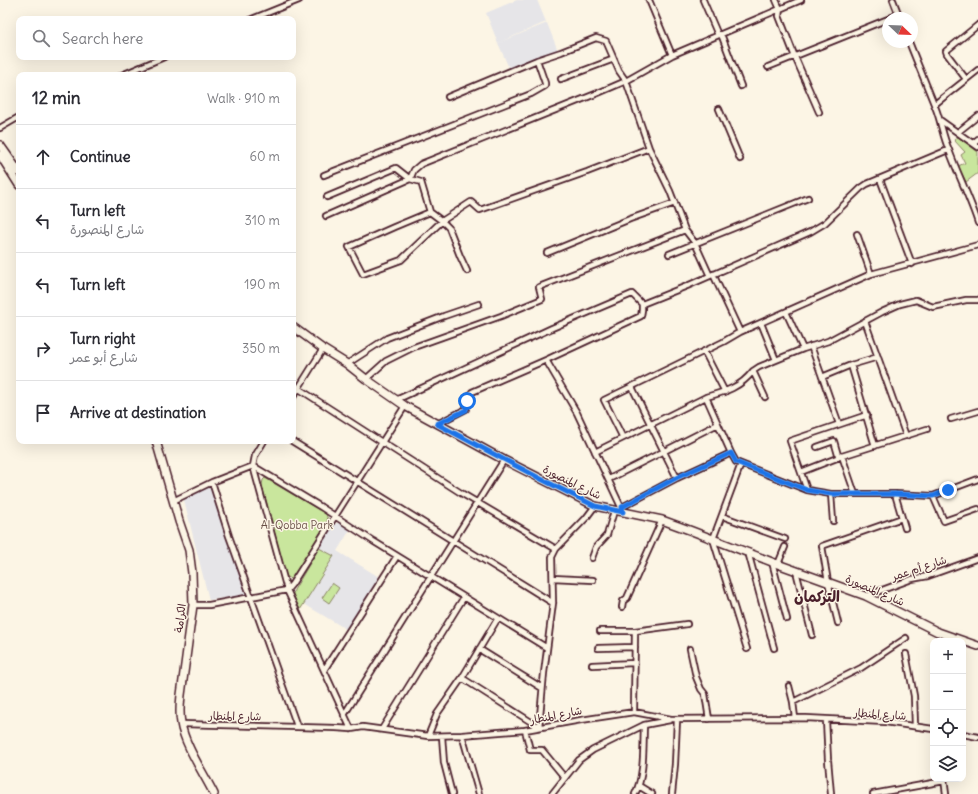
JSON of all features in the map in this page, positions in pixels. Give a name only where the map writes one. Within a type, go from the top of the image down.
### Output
[{"type":"main road","points":[[0,144],[16,168]]},
{"type":"main road","points":[[0,156],[16,180]]},
{"type":"main road","points":[[0,165],[9,168]]},
{"type":"main road","name":"شارع المنصورة","points":[[296,329],[405,406],[504,460],[595,506],[614,510],[623,510],[662,520],[866,596],[938,632],[978,646]]},
{"type":"main road","name":"الكرامة","points":[[157,444],[189,550],[194,605],[181,695],[181,724],[190,750],[214,794]]},
{"type":"street","points":[[259,16],[299,0]]},
{"type":"street","points":[[649,0],[672,55]]},
{"type":"street","points":[[703,0],[720,35],[741,86]]},
{"type":"street","points":[[776,0],[780,9],[779,16],[819,112]]},
{"type":"street","points":[[326,216],[410,179],[414,170],[421,164],[528,122],[626,81],[672,55],[801,0]]},
{"type":"street","points":[[893,0],[898,12]]},
{"type":"street","points":[[768,67],[882,21]]},
{"type":"street","points":[[966,79],[946,51],[978,25]]},
{"type":"street","points":[[448,97],[537,60],[596,38],[606,41],[626,81],[649,148],[675,203],[685,230],[695,243],[740,332]]},
{"type":"street","points":[[911,48],[935,106],[948,150],[974,209],[978,223]]},
{"type":"street","points":[[561,79],[614,59]]},
{"type":"street","points":[[129,72],[157,60]]},
{"type":"street","points":[[324,175],[531,94],[545,86],[537,60]]},
{"type":"street","points":[[935,106],[978,70]]},
{"type":"street","points":[[719,109],[740,159]]},
{"type":"street","points":[[958,132],[978,116]]},
{"type":"street","points":[[0,128],[16,119]]},
{"type":"street","points":[[940,120],[978,147]]},
{"type":"street","points":[[973,143],[978,139]]},
{"type":"street","points":[[430,212],[349,248],[363,274],[401,260],[442,221],[471,202],[480,210],[649,148]]},
{"type":"street","points":[[642,304],[687,286],[818,228],[861,188],[948,150]]},
{"type":"street","points":[[328,197],[396,168],[410,179],[421,182],[430,212],[449,228],[467,271]]},
{"type":"street","points":[[880,179],[912,264]]},
{"type":"street","points":[[668,254],[808,198]]},
{"type":"street","points":[[547,253],[630,219],[675,203]]},
{"type":"street","points":[[974,209],[978,206]]},
{"type":"street","points":[[366,379],[386,361],[414,347],[501,316],[542,299],[539,287],[685,230]]},
{"type":"street","points":[[857,234],[870,274]]},
{"type":"street","points":[[623,438],[604,400],[740,332],[870,274],[912,264],[978,245]]},
{"type":"street","points":[[396,400],[552,328],[632,294],[642,304],[641,316],[472,392],[467,401],[466,410],[437,424]]},
{"type":"street","points":[[595,452],[706,397],[725,392],[743,382],[759,367],[803,349],[828,341],[900,304],[916,300],[933,307],[966,300],[978,300]]},
{"type":"street","points":[[347,364],[387,338],[479,304]]},
{"type":"street","points":[[786,312],[803,349]]},
{"type":"street","points":[[865,321],[906,436]]},
{"type":"street","points":[[761,323],[776,360]]},
{"type":"street","points":[[811,346],[839,424]]},
{"type":"street","points":[[296,392],[322,349]]},
{"type":"street","points":[[704,351],[725,392]]},
{"type":"street","points":[[822,377],[851,365],[878,357]]},
{"type":"street","points":[[546,360],[576,414],[623,510],[676,478],[731,453]]},
{"type":"street","points":[[851,365],[875,446]]},
{"type":"street","points":[[753,371],[765,397]]},
{"type":"street","points":[[632,387],[676,478]]},
{"type":"street","points":[[298,388],[478,502],[556,549]]},
{"type":"street","points":[[706,397],[736,462],[807,490],[831,494],[895,494],[933,496],[978,479]]},
{"type":"street","points":[[194,605],[209,605],[287,590],[336,516],[405,406]]},
{"type":"street","points":[[951,419],[978,411]]},
{"type":"street","points":[[807,490],[790,441],[867,415]]},
{"type":"street","points":[[609,479],[718,424]]},
{"type":"street","points":[[801,472],[842,456],[927,429]]},
{"type":"street","points":[[817,447],[834,442],[838,455],[842,456],[855,494]]},
{"type":"street","points":[[296,443],[553,603]]},
{"type":"street","points":[[262,444],[255,456],[253,466],[287,590],[351,728]]},
{"type":"street","points":[[344,715],[504,460]]},
{"type":"street","points":[[741,464],[713,539],[747,649]]},
{"type":"street","points":[[173,500],[212,482],[253,466]]},
{"type":"street","points":[[253,466],[547,648]]},
{"type":"street","points":[[212,482],[229,536],[297,726]]},
{"type":"street","points":[[831,494],[833,521]]},
{"type":"street","points":[[895,494],[905,528]]},
{"type":"street","points":[[933,496],[944,521],[978,509]]},
{"type":"street","points":[[462,678],[539,727],[542,688],[553,603],[552,557],[556,549],[586,518],[595,506]]},
{"type":"street","points":[[592,558],[596,547],[607,535],[614,510]]},
{"type":"street","points":[[722,516],[785,539]]},
{"type":"street","points":[[838,623],[828,582],[822,546],[902,518]]},
{"type":"street","points":[[622,607],[623,601],[627,598],[662,520]]},
{"type":"street","points":[[785,547],[775,563],[787,619]]},
{"type":"street","points":[[748,552],[774,648]]},
{"type":"street","points":[[324,670],[397,556]]},
{"type":"street","name":"شارع أم عمر","points":[[866,596],[912,579],[928,576],[978,558]]},
{"type":"street","points":[[796,571],[812,635]]},
{"type":"street","points":[[552,578],[592,580]]},
{"type":"street","points":[[382,729],[464,597]]},
{"type":"street","points":[[428,736],[437,714],[462,678],[498,618]]},
{"type":"street","points":[[600,631],[635,631],[687,624]]},
{"type":"street","points":[[634,712],[635,631]]},
{"type":"street","points":[[793,702],[861,668],[906,638]]},
{"type":"street","points":[[598,648],[635,647]]},
{"type":"street","points":[[479,649],[542,688]]},
{"type":"street","points":[[690,649],[696,677],[705,694],[709,719]]},
{"type":"street","points":[[906,654],[914,696],[915,726]]},
{"type":"street","points":[[592,665],[634,663]]},
{"type":"street","points":[[789,686],[795,718]]},
{"type":"street","name":"شارع المنطار","points":[[181,724],[363,727],[428,736],[442,736],[525,730],[634,712],[677,720],[795,718],[885,722],[930,728]]},
{"type":"street","points":[[552,794],[582,757],[606,743],[644,725],[671,719]]},
{"type":"street","points":[[672,794],[677,720]]},
{"type":"street","points":[[826,720],[831,794]]},
{"type":"street","points":[[635,794],[639,786],[644,725]]},
{"type":"street","points":[[525,730],[530,750],[542,750],[565,778]]},
{"type":"street","points":[[462,735],[479,794]]},
{"type":"street","points":[[966,735],[978,737]]},
{"type":"street","points":[[442,736],[444,763],[452,794]]},
{"type":"street","points":[[873,794],[934,782]]},
{"type":"street","points":[[944,782],[946,794]]},
{"type":"street","points":[[639,786],[652,794]]},
{"type":"shaded area","points":[[517,0],[537,0],[546,22],[498,43],[486,13]]},
{"type":"shaded area","points":[[547,23],[558,51],[511,69],[509,68],[498,43]]},
{"type":"shaded area","points":[[211,486],[246,595],[209,600],[184,500]]},
{"type":"shaded area","points":[[339,523],[350,530],[337,551],[379,577],[346,629],[304,604],[334,556],[319,548],[334,524]]},
{"type":"green space","points":[[958,137],[978,152],[978,173],[966,182],[958,166],[965,163],[961,155],[965,152],[954,140]]},
{"type":"green space","name":"Al-Qobba Park","points":[[265,478],[326,514],[328,520],[294,577],[291,579],[286,576],[262,485]]},
{"type":"green space","points":[[319,548],[334,556],[300,610],[293,594],[294,590]]},
{"type":"green space","points":[[332,583],[339,588],[329,603],[322,598]]},
{"type":"district","name":"التركمان","points":[[817,597]]},
{"type":"route","points":[[467,401],[466,410],[437,424],[595,506],[623,512],[622,507],[676,478],[731,453],[736,462],[807,490],[831,494],[895,494],[933,496],[948,490]]}]
